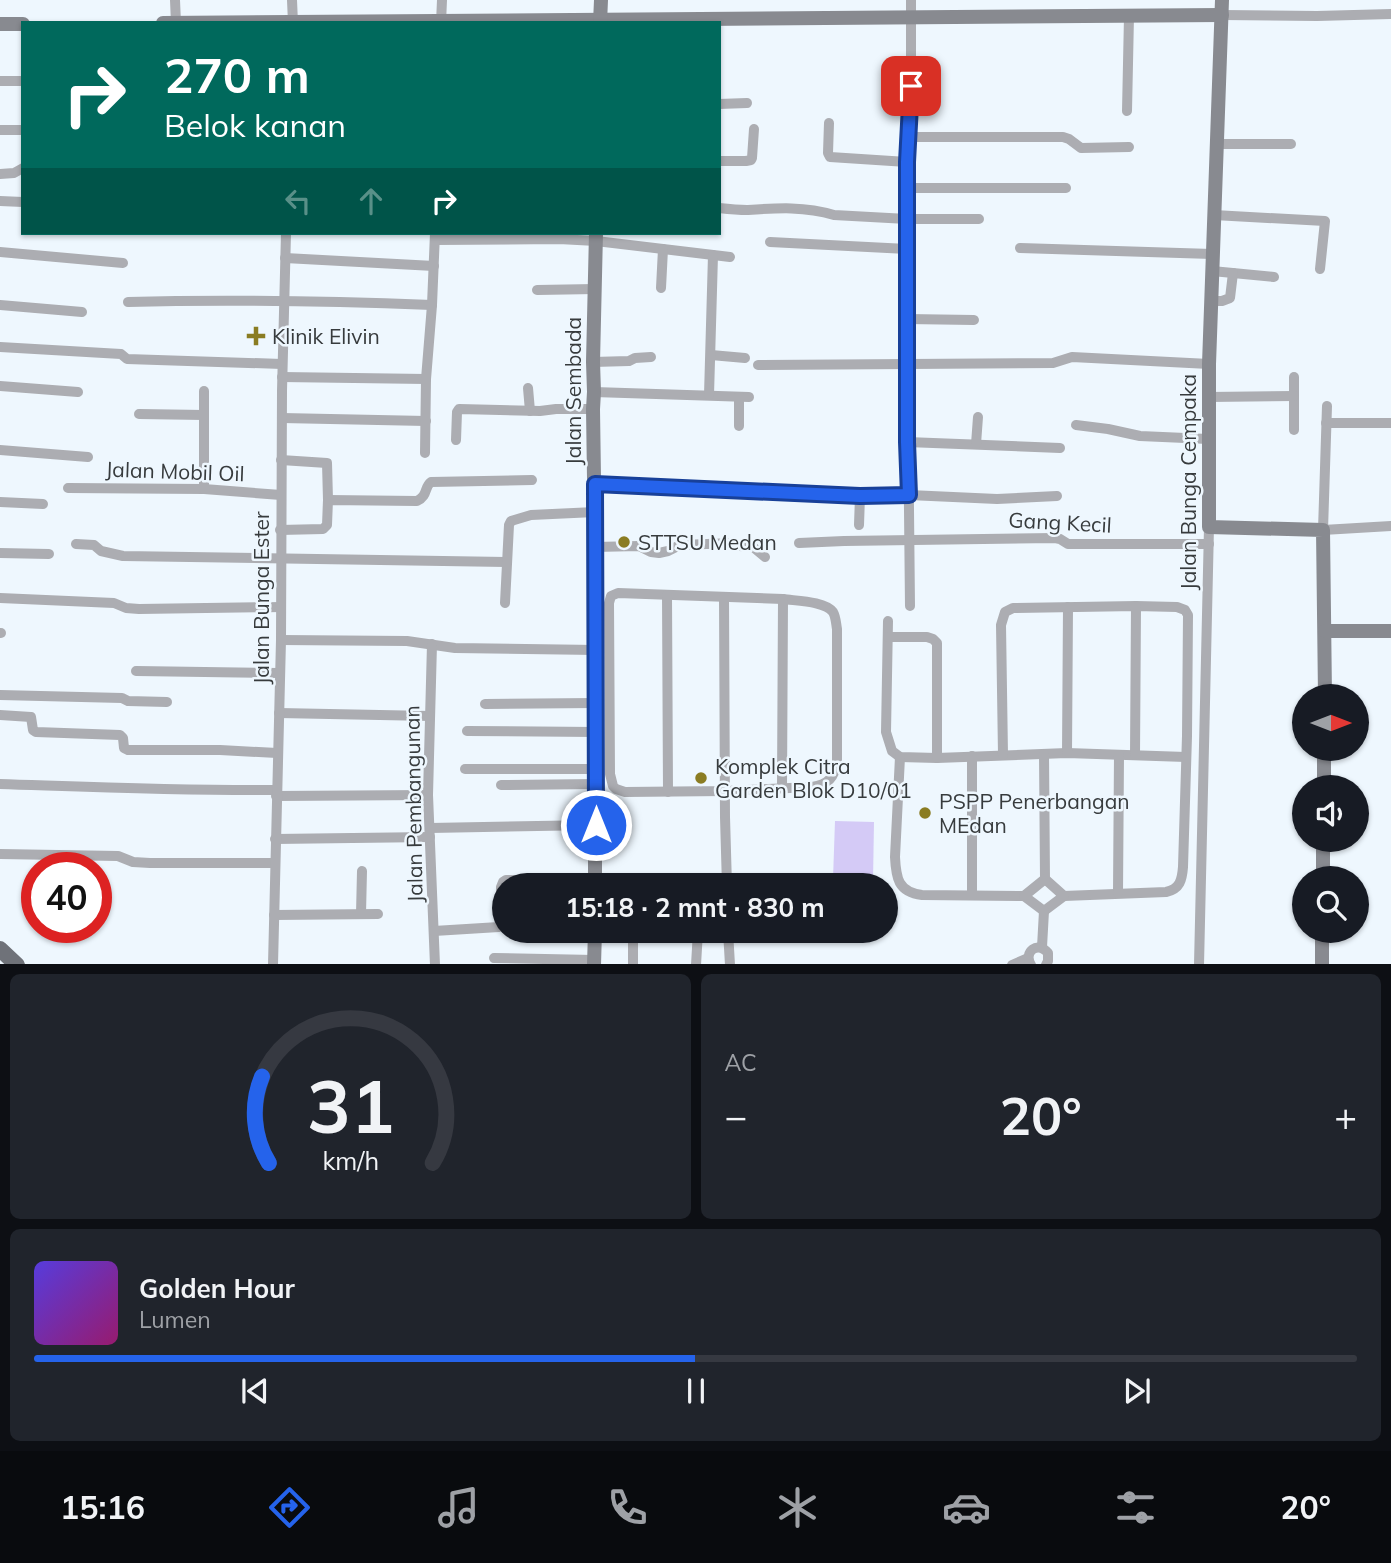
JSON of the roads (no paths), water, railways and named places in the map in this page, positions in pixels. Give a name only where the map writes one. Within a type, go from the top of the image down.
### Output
[{"type":"main road","points":[[0,949],[18,964]]},
{"type":"street","points":[[175,0],[176,21]]},
{"type":"street","points":[[292,0],[293,21]]},
{"type":"street","points":[[442,0],[442,21]]},
{"type":"street","points":[[600,21],[601,0]]},
{"type":"street","points":[[910,606],[907,162],[911,86],[911,0]]},
{"type":"street","points":[[678,21],[1129,16],[1222,8],[1327,16],[1391,14]]},
{"type":"street","name":"Jalan Bunga Cempaka","points":[[1199,964],[1209,544],[1209,364],[1222,8]]},
{"type":"street","points":[[1127,110],[1129,16]]},
{"type":"street","points":[[0,24],[21,24]]},
{"type":"street","points":[[0,81],[21,80]]},
{"type":"street","points":[[721,104],[747,103]]},
{"type":"street","points":[[830,122],[830,157],[907,162]]},
{"type":"street","points":[[721,160],[751,160],[754,129]]},
{"type":"street","points":[[0,130],[21,130]]},
{"type":"street","points":[[908,137],[1063,137],[1081,148],[1129,147]]},
{"type":"street","points":[[1216,144],[1291,144]]},
{"type":"street","points":[[0,173],[14,173],[21,169]]},
{"type":"street","points":[[907,188],[1066,188]]},
{"type":"street","points":[[0,201],[21,202]]},
{"type":"street","points":[[721,208],[748,210],[778,207],[823,211],[834,215],[979,219]]},
{"type":"street","points":[[1214,215],[1325,221],[1320,269]]},
{"type":"street","name":"Jalan Bunga Ester","points":[[273,964],[281,640],[282,364],[286,235]]},
{"type":"street","points":[[425,453],[426,379],[435,237],[596,237],[730,257]]},
{"type":"street","name":"Jalan Sembada","points":[[595,873],[593,362],[596,237]]},
{"type":"street","points":[[770,242],[907,250]]},
{"type":"street","points":[[1020,248],[1212,254]]},
{"type":"street","points":[[661,288],[663,249]]},
{"type":"street","points":[[0,252],[123,263]]},
{"type":"street","points":[[709,396],[713,255]]},
{"type":"street","points":[[285,258],[434,266]]},
{"type":"street","points":[[1212,271],[1274,277]]},
{"type":"street","points":[[1211,301],[1230,298],[1233,272]]},
{"type":"street","points":[[537,290],[595,289]]},
{"type":"street","points":[[128,302],[284,300],[432,305]]},
{"type":"street","points":[[0,305],[82,312]]},
{"type":"street","points":[[907,319],[974,320]]},
{"type":"street","points":[[0,346],[121,354],[127,359],[282,364]]},
{"type":"street","points":[[711,355],[745,358]]},
{"type":"street","points":[[758,365],[1053,363],[1072,356],[1209,364]]},
{"type":"street","points":[[593,362],[651,357]]},
{"type":"street","points":[[282,377],[426,379]]},
{"type":"street","points":[[1294,377],[1294,429]]},
{"type":"street","points":[[0,386],[78,392]]},
{"type":"street","points":[[528,388],[530,411]]},
{"type":"street","points":[[204,391],[204,489]]},
{"type":"street","points":[[594,392],[744,397],[739,426]]},
{"type":"street","points":[[1209,397],[1294,397]]},
{"type":"street","points":[[1325,684],[1323,530],[1327,406]]},
{"type":"street","points":[[456,440],[458,409],[593,409]]},
{"type":"street","points":[[139,414],[204,415]]},
{"type":"street","points":[[976,444],[978,417]]},
{"type":"street","points":[[282,418],[426,421]]},
{"type":"street","points":[[1326,423],[1391,423]]},
{"type":"street","points":[[1076,425],[1140,436],[1208,439]]},
{"type":"street","points":[[907,442],[1060,448]]},
{"type":"street","points":[[0,450],[88,457]]},
{"type":"street","points":[[281,460],[327,463],[328,500],[327,525],[323,529],[281,530]]},
{"type":"street","points":[[328,500],[417,501],[425,494],[431,482],[532,480]]},
{"type":"street","points":[[595,484],[860,496],[997,499],[1057,496]]},
{"type":"street","name":"Jalan Mobil Oil","points":[[68,488],[204,489],[281,495]]},
{"type":"street","points":[[859,525],[860,496]]},
{"type":"street","points":[[0,502],[43,503]]},
{"type":"street","points":[[505,603],[509,525],[513,520],[531,515],[595,512]]},
{"type":"street","points":[[1209,527],[1323,530],[1391,526]]},
{"type":"street","name":"Gang Kecil","points":[[799,543],[1058,538],[1068,544],[1209,544]]},
{"type":"street","points":[[595,547],[639,546],[659,553],[680,545],[734,543],[753,547],[765,557]]},
{"type":"street","points":[[76,544],[94,545],[101,551],[123,556],[506,562]]},
{"type":"street","points":[[0,552],[49,554]]},
{"type":"street","points":[[618,593],[724,597],[783,599],[823,605],[829,608],[835,617],[836,771],[826,783],[812,787],[725,792],[621,791],[613,786],[610,774],[610,598],[618,593]]},
{"type":"street","points":[[667,595],[668,793]]},
{"type":"street","points":[[724,597],[727,873]]},
{"type":"street","points":[[0,598],[114,603],[139,609],[281,607]]},
{"type":"street","points":[[782,788],[783,599]]},
{"type":"street","points":[[1135,755],[1136,606]]},
{"type":"street","points":[[1003,755],[1000,625],[1005,612],[1013,608],[1136,606],[1177,607],[1187,613],[1186,757],[1183,867],[1180,883],[1177,888],[1166,892],[1064,896],[1044,911],[1042,947],[1049,957],[1046,964]]},
{"type":"street","points":[[1067,753],[1068,607]]},
{"type":"street","points":[[888,621],[886,732],[892,751],[900,757],[1067,753],[1186,757]]},
{"type":"street","points":[[1325,631],[1391,631]]},
{"type":"street","points":[[888,638],[928,637],[937,643],[937,758]]},
{"type":"street","points":[[281,640],[395,641],[454,648],[596,649]]},
{"type":"street","name":"Jalan Pembangunan","points":[[432,644],[428,795],[435,964]]},
{"type":"street","points":[[136,671],[280,673]]},
{"type":"street","points":[[0,695],[122,698],[128,701],[167,702]]},
{"type":"street","points":[[485,704],[594,703]]},
{"type":"street","points":[[279,713],[430,716]]},
{"type":"street","points":[[0,715],[31,717],[33,730],[36,732],[120,735],[125,749],[128,750],[277,752]]},
{"type":"street","points":[[467,731],[595,732]]},
{"type":"street","points":[[1044,754],[1045,879],[1064,896]]},
{"type":"street","points":[[1118,893],[1119,755]]},
{"type":"street","points":[[972,756],[972,895]]},
{"type":"street","points":[[900,757],[895,868],[901,886],[907,891],[922,895],[1024,896],[1044,911]]},
{"type":"street","points":[[465,769],[595,769]]},
{"type":"street","points":[[0,784],[428,795]]},
{"type":"street","points":[[500,785],[595,784]]},
{"type":"street","points":[[275,839],[596,825]]},
{"type":"street","points":[[0,854],[118,856],[133,862],[150,863],[275,863]]},
{"type":"street","points":[[361,914],[362,871]]},
{"type":"street","points":[[1024,896],[1045,879]]},
{"type":"street","points":[[274,915],[378,914]]},
{"type":"street","points":[[434,931],[492,928]]},
{"type":"street","points":[[494,957],[594,962],[595,943]]},
{"type":"street","points":[[633,943],[633,964]]},
{"type":"street","points":[[696,964],[697,943]]},
{"type":"street","points":[[729,943],[730,964]]},
{"type":"street","points":[[1322,943],[1322,964]]},
{"type":"street","points":[[1012,964],[1029,961],[1031,950],[1042,947]]},
{"type":"place","name":"Klinik Elivin","points":[[256,336]]},
{"type":"place","name":"STTSU Medan","points":[[624,542]]},
{"type":"place","name":"Komplek Citra Garden Blok D10/01","points":[[701,778]]},
{"type":"place","name":"PSPP Penerbangan MEdan","points":[[925,813]]}]
